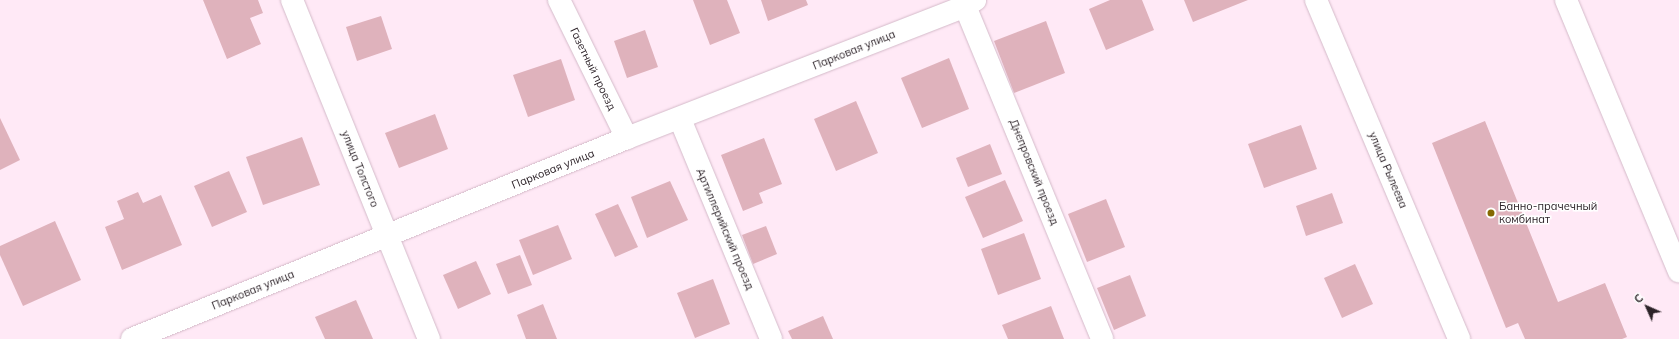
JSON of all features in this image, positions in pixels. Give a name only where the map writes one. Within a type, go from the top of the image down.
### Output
[{"type":"street","name":"улица Толстого","points":[[292,0],[429,339]]},
{"type":"street","name":"Газетный проезд","points":[[559,0],[627,138]]},
{"type":"street","name":"улица Рылеева","points":[[1316,0],[1459,339]]},
{"type":"street","points":[[1566,0],[1679,272]]},
{"type":"street","name":"Парковая улица","points":[[132,339],[627,138],[680,119],[970,3]]},
{"type":"street","name":"Днепровский проезд","points":[[970,3],[1102,339]]},
{"type":"street","name":"Артиллерийский проезд","points":[[680,119],[771,339]]},
{"type":"building","points":[[203,0],[258,0],[263,13],[250,18],[261,44],[227,59]]},
{"type":"building","points":[[693,0],[727,0],[740,33],[710,45]]},
{"type":"building","points":[[761,0],[806,0],[808,5],[768,21]]},
{"type":"building","points":[[1110,0],[1142,0],[1154,30],[1106,50],[1089,9]]},
{"type":"building","points":[[1184,0],[1248,0],[1193,22]]},
{"type":"building","points":[[381,16],[392,49],[357,61],[346,27]]},
{"type":"building","points":[[1046,21],[1065,73],[1014,93],[994,41]]},
{"type":"building","points":[[645,30],[658,67],[627,78],[614,41]]},
{"type":"building","points":[[949,58],[969,109],[922,128],[901,78]]},
{"type":"building","points":[[561,59],[575,100],[528,117],[513,75]]},
{"type":"building","points":[[856,101],[878,153],[836,171],[814,119]]},
{"type":"building","points":[[435,114],[448,149],[399,168],[385,133]]},
{"type":"building","points":[[0,118],[20,160],[0,170]]},
{"type":"building","name":"Банно-прачечный комбинат","points":[[1485,121],[1558,302],[1605,283],[1627,337],[1622,339],[1525,339],[1518,323],[1506,328],[1432,143]]},
{"type":"building","points":[[1301,125],[1317,169],[1264,188],[1248,144]]},
{"type":"building","points":[[302,137],[320,185],[263,205],[246,157]]},
{"type":"building","points":[[764,138],[782,184],[759,193],[763,203],[743,211],[721,155]]},
{"type":"building","points":[[990,144],[1002,174],[968,187],[956,158]]},
{"type":"building","points":[[229,171],[247,212],[212,227],[194,186]]},
{"type":"building","points":[[1005,180],[1023,221],[983,238],[965,197]]},
{"type":"building","points":[[670,181],[688,220],[647,238],[631,197]]},
{"type":"building","points":[[138,192],[143,203],[161,195],[182,245],[122,270],[105,227],[124,219],[117,201]]},
{"type":"building","points":[[1332,193],[1343,223],[1306,236],[1296,206]]},
{"type":"building","points":[[1106,199],[1125,247],[1087,262],[1068,214]]},
{"type":"building","points":[[618,204],[638,247],[615,257],[595,214]]},
{"type":"building","points":[[55,221],[81,280],[23,306],[0,255],[0,246]]},
{"type":"building","points":[[558,225],[572,259],[533,275],[519,240]]},
{"type":"building","points":[[766,226],[777,254],[753,264],[742,235]]},
{"type":"building","points":[[1024,233],[1041,279],[998,295],[981,249]]},
{"type":"building","points":[[520,255],[532,285],[508,294],[496,264]]},
{"type":"building","points":[[476,261],[491,294],[458,309],[443,275]]},
{"type":"building","points":[[1355,264],[1373,304],[1342,318],[1324,278]]},
{"type":"building","points":[[1130,275],[1146,316],[1114,330],[1097,288]]},
{"type":"building","points":[[713,279],[730,324],[695,338],[677,293]]},
{"type":"building","points":[[356,300],[373,339],[325,339],[315,317]]},
{"type":"building","points":[[543,304],[557,339],[526,339],[517,315]]},
{"type":"building","points":[[1051,306],[1064,339],[1008,339],[1002,325]]},
{"type":"building","points":[[823,316],[833,339],[792,339],[788,331]]},
{"type":"place","name":"Банно-прачечный комбинат","points":[[1491,213]]}]
